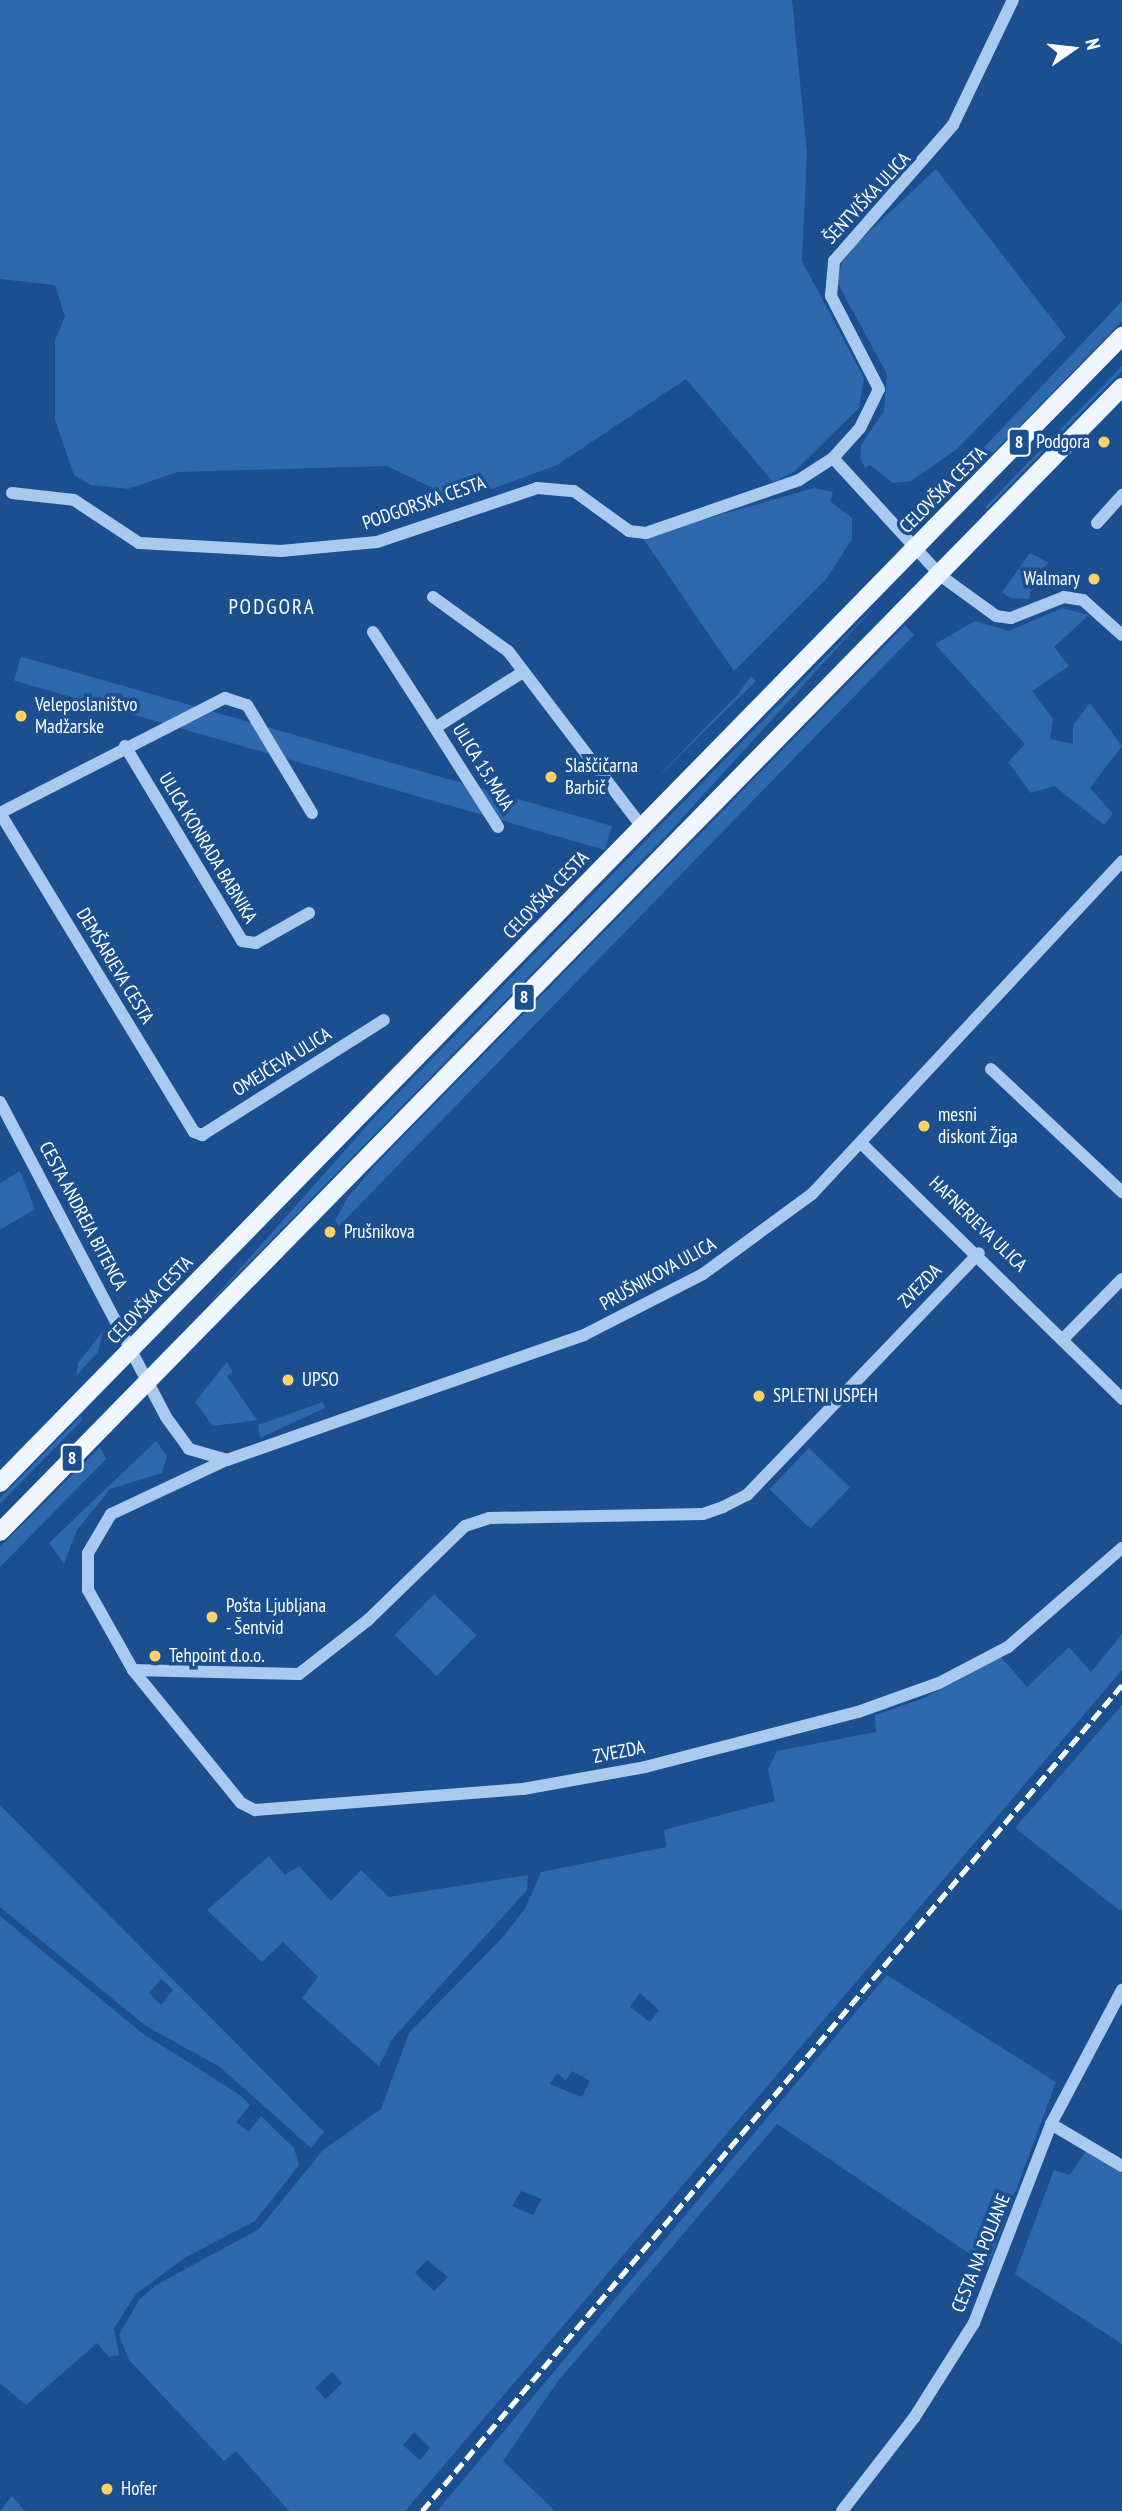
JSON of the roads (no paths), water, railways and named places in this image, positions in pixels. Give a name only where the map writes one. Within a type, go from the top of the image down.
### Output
[{"type":"main road","name":"CELOVŠKA CESTA","points":[[0,1483],[1122,336]]},
{"type":"main road","name":"8","points":[[0,1532],[940,576],[1122,387]]},
{"type":"street","name":"ŠENTVIŠKA ULICA","points":[[833,458],[860,428],[878,389],[831,296],[834,261],[953,125],[1013,0]]},
{"type":"street","name":"PODGORSKA CESTA","points":[[12,493],[74,500],[139,543],[219,550],[377,542],[537,488],[574,491],[629,531],[646,533],[754,499],[833,458]]},
{"type":"street","points":[[833,458],[940,576],[996,616],[1011,618],[1064,597],[1083,600],[1122,635]]},
{"type":"street","points":[[1097,523],[1122,495]]},
{"type":"street","points":[[432,597],[508,651],[642,827]]},
{"type":"street","name":"ULICA 15.MAJA","points":[[373,632],[498,827]]},
{"type":"street","name":"ULICA 15.MAJA","points":[[435,728],[523,673]]},
{"type":"street","points":[[0,813],[125,746],[225,698],[247,705],[312,813]]},
{"type":"street","name":"ULICA KONRADA BABNIKA","points":[[125,746],[242,941],[256,943],[309,913]]},
{"type":"street","name":"DEMŠARJEVA CESTA","points":[[0,813],[194,1132],[202,1135]]},
{"type":"street","name":"PRUŠNIKOVA ULICA","points":[[227,1460],[626,1315],[775,1225],[861,1143],[1122,861]]},
{"type":"street","name":"OMEJČEVA ULICA","points":[[202,1135],[384,1020]]},
{"type":"street","points":[[991,1069],[1122,1192]]},
{"type":"street","name":"CESTA ANDREJA BITENCA","points":[[0,1102],[133,1347]]},
{"type":"street","name":"HAFNERJEVA ULICA","points":[[861,1143],[1065,1337],[1122,1399]]},
{"type":"street","name":"ZVEZDA","points":[[133,1670],[299,1674],[368,1620],[465,1526],[489,1518],[703,1514],[723,1507],[747,1495],[979,1253]]},
{"type":"street","points":[[1065,1337],[1122,1279]]},
{"type":"street","points":[[133,1347],[146,1386],[189,1449],[227,1460]]},
{"type":"street","name":"ZVEZDA","points":[[227,1460],[125,1505],[111,1514],[88,1553],[95,1613],[133,1670],[241,1803],[255,1810],[523,1789],[658,1764],[939,1684],[1007,1647],[1122,1548]]},
{"type":"street","name":"CESTA NA POLJANE","points":[[842,2511],[914,2418],[974,2323],[1051,2124],[1122,1990]]},
{"type":"street","points":[[1051,2124],[1122,2166]]},
{"type":"railway","points":[[422,2511],[1122,1685]]},
{"type":"place","name":"Podgora","points":[[1104,442]]},
{"type":"place","name":"Walmary","points":[[1094,579]]},
{"type":"place","name":"Veleposlaništvo Madžarske","points":[[21,716]]},
{"type":"place","name":"Slaščičarna Barbič","points":[[551,777]]},
{"type":"place","name":"mesni diskont Žiga","points":[[924,1126]]},
{"type":"place","name":"Prušnikova","points":[[330,1232]]},
{"type":"place","name":"UPSO","points":[[288,1380]]},
{"type":"place","name":"SPLETNI USPEH","points":[[759,1396]]},
{"type":"place","name":"Pošta Ljubljana - Šentvid","points":[[212,1617]]},
{"type":"place","name":"Tehpoint d.o.o.","points":[[155,1656]]},
{"type":"place","name":"Hofer","points":[[107,2489]]},
{"type":"district","name":"PODGORA","points":[[272,607]]}]
